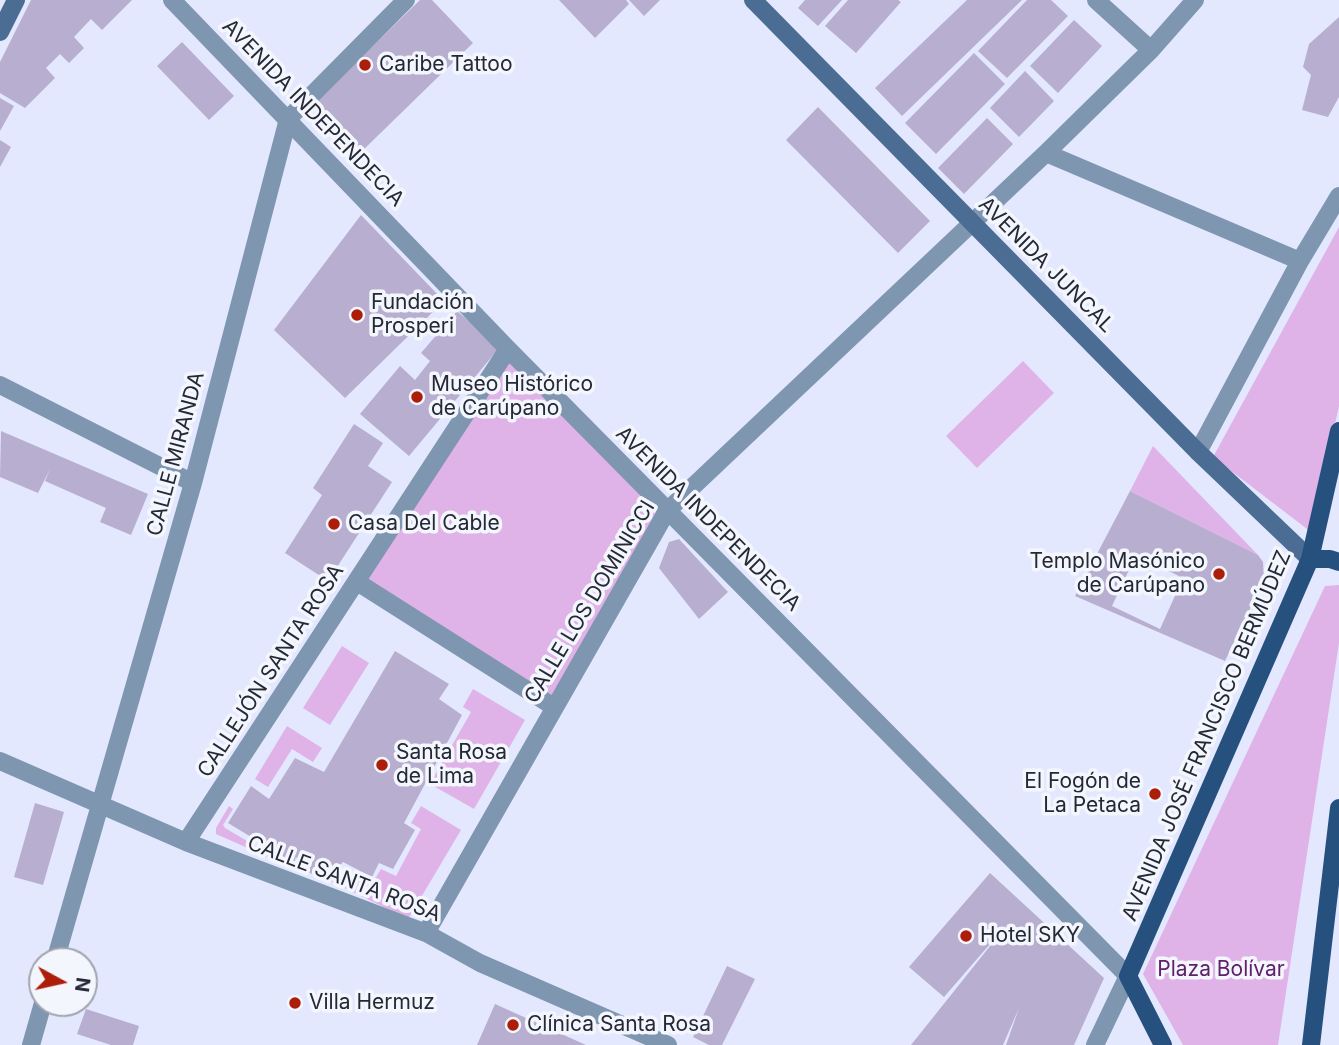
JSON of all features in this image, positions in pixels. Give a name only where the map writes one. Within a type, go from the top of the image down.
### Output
[{"type":"main road","points":[[0,32],[16,0]]},
{"type":"main road","name":"AVENIDA JUNCAL","points":[[753,0],[1198,452],[1310,559]]},
{"type":"main road","name":"AVENIDA JOSÉ FRANCISCO BERMÚDEZ","points":[[1128,976],[1310,559],[1339,431]]},
{"type":"main road","points":[[1310,559],[1339,562]]},
{"type":"main road","points":[[1311,1045],[1339,808]]},
{"type":"main road","points":[[1128,976],[1163,1045]]},
{"type":"street","name":"AVENIDA INDEPENDECIA","points":[[172,0],[508,349],[1128,976]]},
{"type":"street","name":"CALLE MIRANDA","points":[[59,947],[192,483],[288,119],[406,0]]},
{"type":"street","points":[[1096,0],[1151,50]]},
{"type":"street","name":"CALLE LOS DOMINICCI","points":[[426,933],[667,511],[1046,153],[1151,50],[1195,0]]},
{"type":"street","points":[[1046,153],[1300,261]]},
{"type":"street","points":[[1198,452],[1300,261],[1339,196]]},
{"type":"street","name":"CALLEJÓN SANTA ROSA","points":[[186,842],[508,349]]},
{"type":"street","points":[[0,385],[192,483]]},
{"type":"street","points":[[357,582],[554,707]]},
{"type":"street","name":"CALLE SANTA ROSA","points":[[0,761],[186,842],[426,933],[480,962],[668,1045]]},
{"type":"street","points":[[1095,1045],[1128,976]]},
{"type":"street","points":[[31,1045],[39,1017]]},
{"type":"green space","points":[[1339,227],[1339,406],[1311,532],[1213,457]]},
{"type":"green space","points":[[508,349],[667,511],[554,707],[357,582]]},
{"type":"green space","points":[[1023,361],[1054,393],[977,468],[946,436]]},
{"type":"green space","points":[[1153,446],[1258,555],[1130,491]]},
{"type":"green space","name":"Plaza Bolívar","points":[[1339,585],[1339,643],[1278,1045],[1183,1045],[1143,974],[1325,586]]},
{"type":"green space","points":[[342,646],[369,663],[330,725],[303,708]]},
{"type":"green space","points":[[473,689],[525,720],[474,809],[430,784],[471,712],[463,707]]},
{"type":"green space","points":[[287,726],[322,748],[313,762],[292,749],[268,787],[255,779]]},
{"type":"green space","points":[[229,806],[233,809],[223,825],[225,828],[293,868],[216,834],[216,828]]},
{"type":"green space","points":[[421,806],[461,830],[408,918],[326,879],[336,877],[345,869],[373,882],[381,869],[396,876],[421,829],[411,823]]},
{"type":"building","points":[[31,0],[132,0],[102,30],[91,19],[74,37],[84,48],[69,63],[60,54],[46,68],[55,78],[25,108],[0,93],[0,62]]},
{"type":"building","points":[[420,0],[432,0],[473,43],[358,155],[311,106]]},
{"type":"building","points":[[559,0],[626,0],[629,4],[595,38]]},
{"type":"building","points":[[629,0],[660,0],[644,16]]},
{"type":"building","points":[[805,0],[842,0],[818,26],[798,8]]},
{"type":"building","points":[[848,0],[901,2],[856,53],[825,26]]},
{"type":"building","points":[[967,0],[1022,0],[902,116],[875,88]]},
{"type":"building","points":[[1027,0],[1051,0],[1068,16],[1007,78],[978,51]]},
{"type":"building","points":[[1339,17],[1339,97],[1328,117],[1302,110],[1311,75],[1303,67],[1309,44]]},
{"type":"building","points":[[1074,20],[1102,46],[1058,93],[1030,66]]},
{"type":"building","points":[[182,42],[234,96],[209,120],[157,66]]},
{"type":"building","points":[[974,53],[1005,84],[936,154],[905,123]]},
{"type":"building","points":[[1025,71],[1054,101],[1019,137],[990,108]]},
{"type":"building","points":[[0,98],[14,106],[0,131]]},
{"type":"building","points":[[818,107],[930,221],[898,253],[786,140]]},
{"type":"building","points":[[987,118],[1013,144],[964,194],[938,168]]},
{"type":"building","points":[[0,140],[11,147],[0,167]]},
{"type":"building","name":"Fundación Prosperi","points":[[361,215],[444,301],[345,398],[274,330]]},
{"type":"building","name":"Museo Histórico de Carúpano","points":[[457,311],[500,347],[409,456],[360,414],[400,366],[415,380],[430,361],[421,353]]},
{"type":"building","name":"Casa Del Cable","points":[[354,424],[383,443],[368,466],[392,482],[328,581],[285,553],[322,495],[313,488]]},
{"type":"building","points":[[1,431],[148,494],[131,535],[100,522],[106,508],[45,481],[50,469],[38,493],[0,477]]},
{"type":"building","name":"Templo Masónico de Carúpano","points":[[1130,491],[1258,555],[1263,562],[1264,579],[1225,661],[1075,596]],"holes":[[[1136,555],[1183,578],[1160,629],[1112,606]]]},
{"type":"building","points":[[679,539],[728,592],[699,619],[659,568],[669,542]]},
{"type":"building","name":"Santa Rosa de Lima","points":[[395,651],[449,684],[439,699],[462,715],[404,823],[415,830],[393,869],[379,863],[372,877],[343,862],[334,872],[316,876],[304,870],[296,857],[294,863],[228,823],[251,786],[269,799],[295,758],[324,772]]},
{"type":"building","points":[[35,803],[64,812],[43,885],[14,877]]},
{"type":"building","points":[[990,873],[1104,978],[1074,1045],[1006,1045],[1019,1008],[1003,1045],[911,1045],[1010,921],[944,997],[909,967]]},
{"type":"building","points":[[727,966],[755,979],[722,1045],[709,1045],[693,1037]]},
{"type":"building","name":"Clínica Santa Rosa","points":[[495,1004],[586,1045],[477,1045]]},
{"type":"building","points":[[98,1013],[139,1026],[133,1045],[111,1045],[77,1034],[83,1017],[98,1017]]},
{"type":"place","name":"Caribe Tattoo","points":[[365,65]]},
{"type":"place","name":"Fundación Prosperi","points":[[357,315]]},
{"type":"place","name":"Museo Histórico de Carúpano","points":[[417,397]]},
{"type":"place","name":"Casa Del Cable","points":[[334,524]]},
{"type":"place","name":"Templo Masónico de Carúpano","points":[[1219,574]]},
{"type":"place","name":"Santa Rosa de Lima","points":[[382,765]]},
{"type":"place","name":"El Fogón de La Petaca","points":[[1155,794]]},
{"type":"place","name":"Hotel SKY","points":[[966,936]]},
{"type":"place","name":"Villa Hermuz","points":[[295,1003]]},
{"type":"place","name":"Clínica Santa Rosa","points":[[513,1025]]}]
